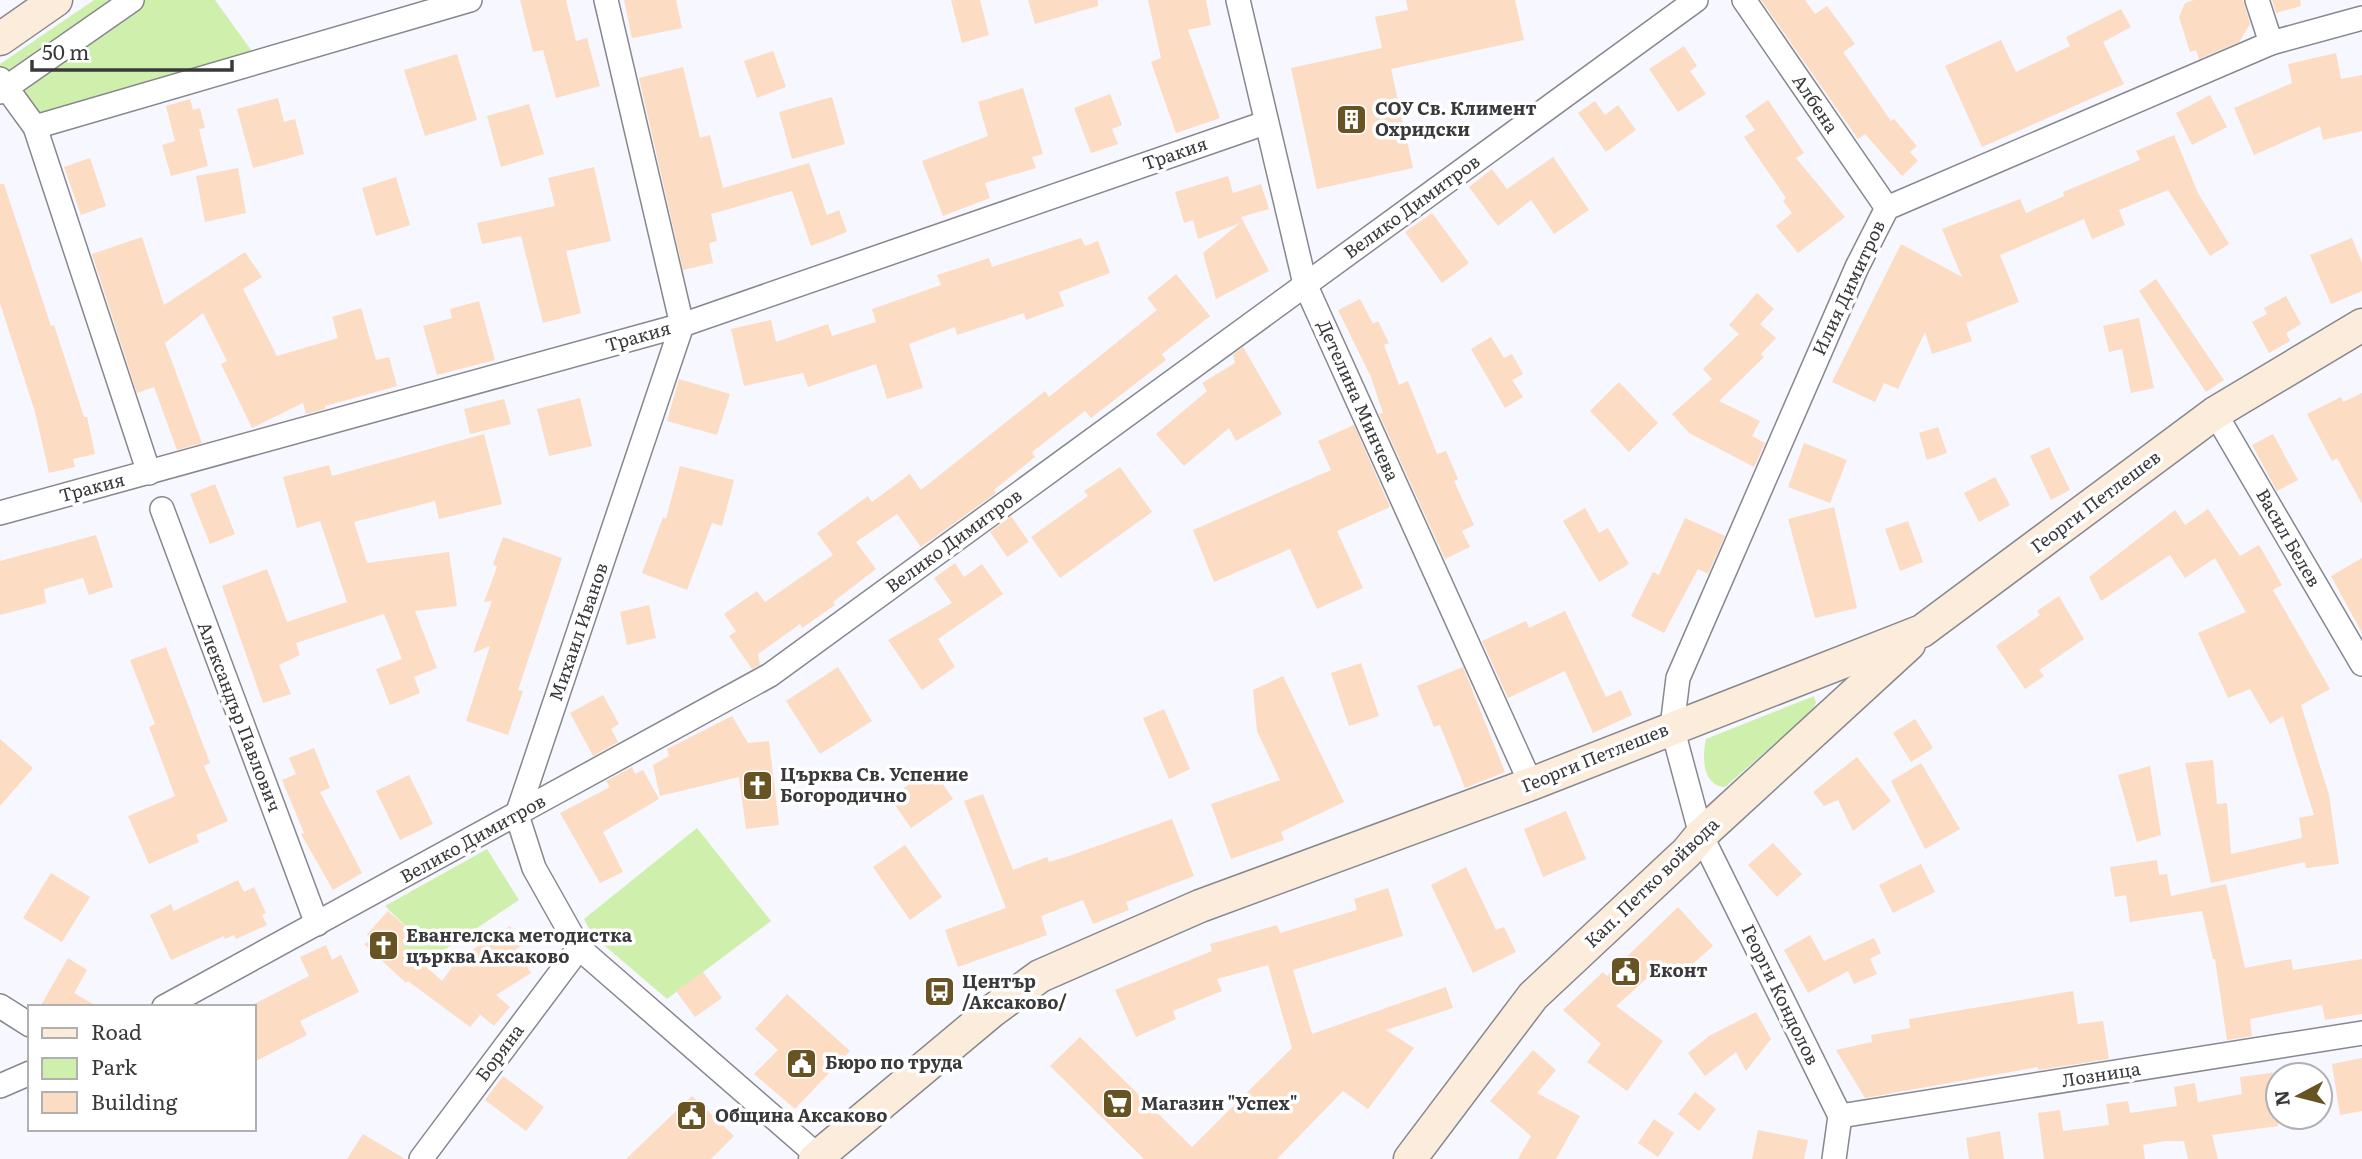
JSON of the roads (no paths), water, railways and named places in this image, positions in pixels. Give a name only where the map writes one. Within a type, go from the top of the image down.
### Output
[{"type":"main road","points":[[0,39],[56,0]]},
{"type":"main road","name":"Георги Петлешев","points":[[817,1158],[992,1011],[1040,976],[1200,906],[1531,784],[1922,632],[2215,413],[2362,325]]},
{"type":"main road","name":"Кап. Петко войвода","points":[[1410,1159],[1533,996],[1687,852],[1701,835],[1922,632]]},
{"type":"street","points":[[132,0],[2,86],[35,127],[149,472]]},
{"type":"street","points":[[35,127],[470,0]]},
{"type":"street","points":[[606,0],[682,325]]},
{"type":"street","name":"Детелина Минчева","points":[[1238,0],[1305,285],[1531,784]]},
{"type":"street","name":"Велико Димитров","points":[[168,1005],[770,675],[1696,0]]},
{"type":"street","name":"Албена","points":[[1744,0],[1887,208]]},
{"type":"street","points":[[2257,0],[2271,43]]},
{"type":"street","name":"Илия Димитров","points":[[1672,727],[1678,677],[1857,267],[1887,208],[2271,43],[2362,18]]},
{"type":"street","name":"Тракия","points":[[0,513],[682,325],[1265,123]]},
{"type":"street","name":"Михаил Иванов","points":[[517,815],[682,325]]},
{"type":"street","name":"Васил Белев","points":[[2215,413],[2360,655]]},
{"type":"street","name":"Александър Павлович","points":[[162,509],[317,924]]},
{"type":"street","name":"Георги Кондолов","points":[[1672,727],[1701,835],[1840,1116]]},
{"type":"street","points":[[517,815],[534,868],[579,948],[817,1158]]},
{"type":"street","name":"Боряна","points":[[421,1159],[579,948]]},
{"type":"street","points":[[0,1006],[28,1024]]},
{"type":"street","name":"Лозница","points":[[1840,1116],[2362,1034]]},
{"type":"street","points":[[0,1086],[28,1074]]},
{"type":"street","points":[[1834,1159],[1840,1116]]},
{"type":"place","name":"СОУ Св. Климент Охридски","points":[[1352,119]]},
{"type":"place","name":"Църква Св. Успение Богородично","points":[[757,785]]},
{"type":"place","name":"Евангелска методистка църква Аксаково","points":[[383,946]]},
{"type":"place","name":"Еконт","points":[[1626,971]]},
{"type":"place","name":"Център /Аксаково/","points":[[939,992]]},
{"type":"place","name":"Бюро по труда","points":[[802,1063]]},
{"type":"place","name":"Магазин \"Успех\"","points":[[1118,1104]]},
{"type":"place","name":"Община Аксаково","points":[[692,1116]]}]
